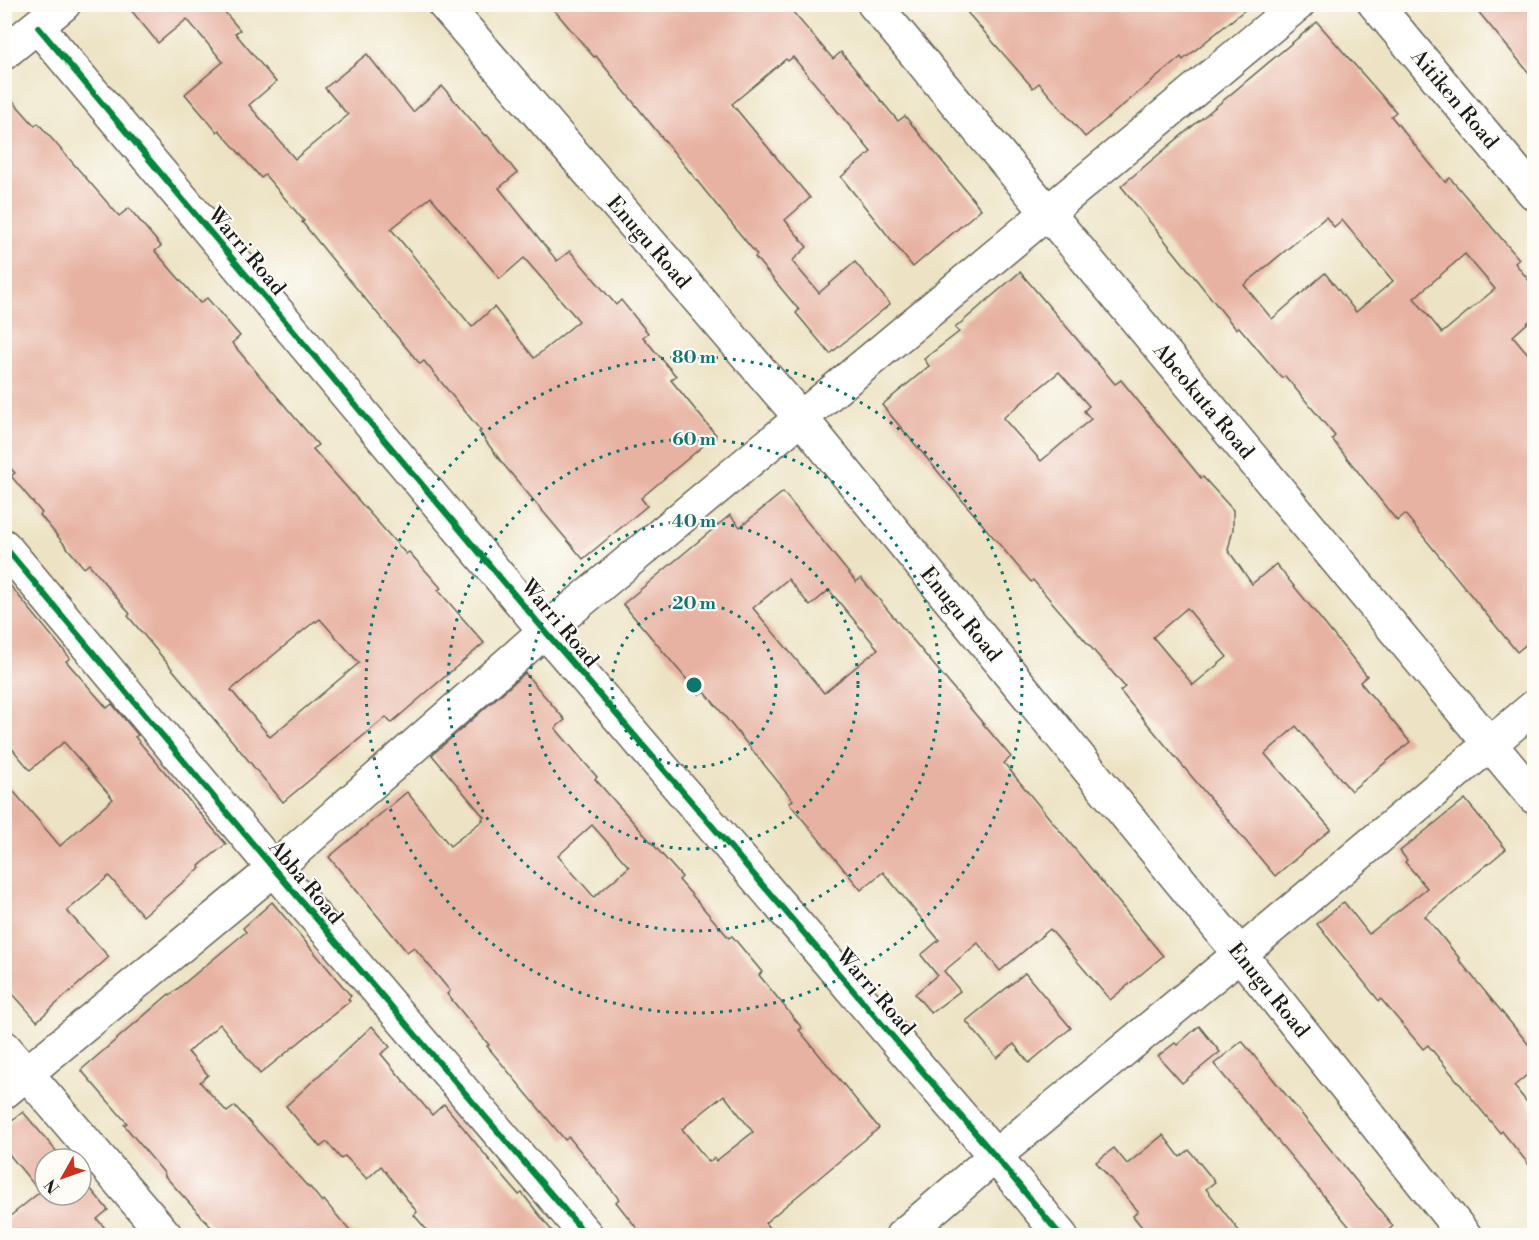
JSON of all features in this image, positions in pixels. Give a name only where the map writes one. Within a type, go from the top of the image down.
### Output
[{"type":"street","points":[[4,53],[64,4]]},
{"type":"street","name":"Enugu Road","points":[[444,4],[801,418],[1240,954],[1465,1236]]},
{"type":"street","name":"Abeokuta Road","points":[[874,4],[1534,797]]},
{"type":"street","points":[[16,1083],[274,869],[544,631],[1298,4]]},
{"type":"street","name":"Aitiken Road","points":[[1375,4],[1534,193]]},
{"type":"street","name":"Warri Road","points":[[38,27],[544,631],[1061,1236]]},
{"type":"street","name":"Abba Road","points":[[4,546],[274,869],[586,1236]]},
{"type":"street","points":[[902,1236],[1534,707]]},
{"type":"street","points":[[4,1047],[16,1083],[166,1236]]},
{"type":"building","points":[[126,4],[218,4],[240,30],[235,33],[276,82],[249,105],[295,159],[348,115],[325,88],[367,54],[413,112],[442,86],[485,136],[487,135],[517,173],[499,188],[557,261],[570,251],[616,305],[621,300],[648,333],[643,337],[676,376],[671,380],[716,435],[641,498],[647,506],[583,559],[503,464],[479,432],[481,431],[424,361],[420,364],[265,175],[261,178],[185,94],[223,62],[187,19],[158,43]],"holes":[[[431,197],[500,279],[524,258],[579,321],[534,358],[494,307],[472,327],[391,229]]]},
{"type":"building","points":[[549,4],[786,4],[833,59],[841,52],[898,121],[905,116],[981,209],[913,267],[841,177],[871,152],[793,57],[788,61],[786,59],[732,104],[810,198],[785,220],[807,247],[792,261],[819,293],[855,262],[890,304],[830,354],[796,313],[799,310],[755,257],[757,255],[596,56],[594,57]]},
{"type":"building","points":[[960,4],[1252,4],[1183,60],[1181,57],[1085,137],[1039,83],[1033,88]]},
{"type":"building","points":[[1472,4],[1524,4],[1534,17],[1534,79]]},
{"type":"building","points":[[1317,22],[1396,112],[1391,116],[1445,182],[1450,178],[1519,259],[1515,263],[1534,287],[1534,317],[1513,336],[1534,361],[1534,638],[1517,652],[1405,514],[1397,521],[1332,439],[1335,436],[1285,376],[1282,378],[1239,327],[1236,329],[1121,186]],"holes":[[[1326,217],[1334,227],[1342,220],[1393,281],[1356,312],[1325,273],[1272,319],[1244,285]],[[1465,254],[1495,289],[1442,333],[1414,298]]]},
{"type":"building","points":[[4,91],[35,126],[38,123],[119,216],[129,208],[161,246],[155,251],[200,303],[207,298],[240,336],[232,343],[318,445],[313,449],[406,554],[409,552],[441,588],[438,590],[484,643],[391,723],[386,717],[283,802],[128,616],[130,614],[89,564],[84,568],[40,515],[42,513],[11,476],[15,473],[4,461]],"holes":[[[320,619],[359,663],[270,737],[231,690]]]},
{"type":"building","points":[[1020,272],[1115,384],[1121,380],[1201,478],[1203,477],[1233,510],[1233,529],[1228,550],[1252,584],[1276,564],[1367,676],[1360,682],[1410,742],[1351,791],[1296,726],[1265,754],[1331,829],[1275,876],[1120,691],[1125,687],[1033,580],[1031,582],[882,405],[929,366],[924,359],[959,332],[955,328]],"holes":[[[1059,372],[1089,406],[1084,411],[1091,419],[1041,461],[1003,418]],[[1187,608],[1227,657],[1193,685],[1153,637]]]},
{"type":"building","points":[[783,492],[856,582],[861,578],[1011,757],[1004,763],[1163,956],[1110,1000],[1050,929],[1000,971],[978,943],[944,971],[960,991],[931,1013],[915,994],[937,975],[921,955],[939,940],[883,872],[861,890],[789,803],[793,800],[704,691],[699,694],[623,604],[730,515],[740,527]],"holes":[[[788,579],[810,606],[829,590],[878,649],[824,693],[753,608]]]},
{"type":"building","points":[[4,578],[70,658],[66,661],[107,708],[112,704],[138,735],[135,737],[226,844],[143,916],[109,876],[67,911],[109,957],[37,1021],[4,984],[4,780],[60,846],[113,799],[64,742],[30,770],[4,739]]},
{"type":"building","points":[[525,673],[565,720],[555,728],[597,777],[595,779],[682,877],[679,880],[729,938],[732,936],[762,972],[759,975],[802,1028],[799,1030],[879,1128],[765,1223],[776,1236],[643,1236],[616,1202],[619,1199],[569,1137],[565,1140],[487,1046],[489,1045],[447,994],[450,991],[414,947],[407,952],[329,857],[407,792],[450,846],[483,820],[484,817],[432,755]],"holes":[[[592,825],[629,867],[594,897],[558,856]],[[724,1095],[753,1132],[716,1161],[714,1158],[709,1162],[682,1129]]]},
{"type":"building","points":[[1465,799],[1506,849],[1425,916],[1534,1051],[1534,1069],[1514,1086],[1534,1111],[1534,1171],[1428,1045],[1423,1049],[1381,999],[1379,1001],[1317,924],[1344,902],[1369,934],[1427,888],[1405,862],[1407,860],[1400,851]]},
{"type":"building","points":[[272,902],[351,996],[348,999],[350,1001],[260,1074],[220,1024],[188,1052],[208,1075],[200,1082],[227,1112],[235,1106],[322,1202],[324,1200],[354,1236],[219,1236],[164,1175],[124,1125],[127,1123],[81,1070],[169,994],[246,932],[243,928]]},
{"type":"building","points":[[1025,973],[1071,1028],[1029,1063],[1014,1044],[997,1058],[966,1021]]},
{"type":"building","points":[[372,1026],[390,1047],[381,1054],[432,1115],[444,1104],[519,1195],[522,1193],[556,1236],[432,1236],[414,1215],[417,1212],[381,1166],[367,1179],[345,1156],[341,1159],[327,1142],[320,1147],[286,1106]]},
{"type":"building","points":[[1199,1026],[1220,1052],[1182,1083],[1158,1056],[1175,1043],[1177,1045]]},
{"type":"building","points":[[1242,1041],[1393,1226],[1382,1236],[1357,1236],[1214,1064]]},
{"type":"building","points":[[23,1112],[53,1147],[33,1147],[33,1183],[4,1148],[4,1127]]},
{"type":"building","points":[[1163,1135],[1180,1157],[1189,1150],[1215,1182],[1206,1189],[1243,1236],[1149,1236],[1133,1216],[1138,1211],[1096,1162],[1114,1148],[1127,1164]]},
{"type":"building","points":[[93,1192],[108,1210],[97,1219],[112,1236],[4,1236],[4,1221],[33,1198],[33,1207],[93,1207]]},
{"type":"cycle path","points":[[38,27],[545,631],[1061,1236]]},
{"type":"cycle path","points":[[4,546],[274,869],[587,1236]]}]
